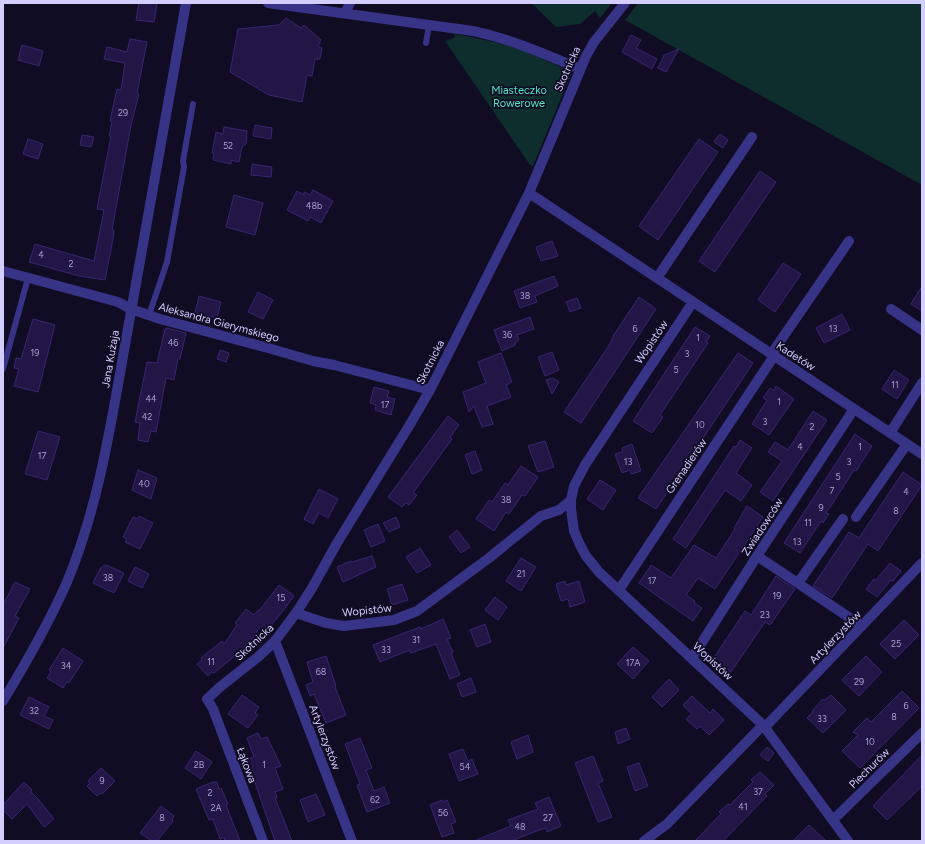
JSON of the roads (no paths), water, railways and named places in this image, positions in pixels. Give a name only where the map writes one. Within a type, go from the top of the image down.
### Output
[{"type":"street","name":"Jana Kużaja","points":[[3,701],[56,606],[78,553],[97,488],[131,310],[186,3]]},
{"type":"street","points":[[268,3],[430,24],[495,36],[519,44],[580,69]]},
{"type":"street","points":[[345,13],[350,3]]},
{"type":"street","name":"Skotnicka","points":[[207,699],[275,641],[312,588],[326,561],[430,390],[529,193],[580,69],[592,45],[625,3]]},
{"type":"street","points":[[657,278],[752,137]]},
{"type":"street","name":"Kadetów","points":[[529,193],[922,454]]},
{"type":"street","name":"Grenadierów","points":[[618,590],[774,356],[774,350],[849,241]]},
{"type":"street","name":"Aleksandra Gierymskiego","points":[[3,271],[118,302],[131,310],[312,361],[334,365],[430,390]]},
{"type":"street","name":"Wopistów","points":[[693,302],[585,465],[574,486],[571,500],[574,531],[586,556],[599,572],[764,726],[848,841]]},
{"type":"street","points":[[891,309],[922,330]]},
{"type":"street","points":[[890,433],[922,383]]},
{"type":"street","name":"Zwiadowców","points":[[692,658],[854,409]]},
{"type":"street","points":[[856,517],[907,444]]},
{"type":"street","name":"Wopistów","points":[[296,613],[326,623],[344,626],[394,620],[417,611],[489,558],[541,516],[558,510],[571,500]]},
{"type":"street","points":[[798,583],[843,519]]},
{"type":"street","points":[[757,556],[862,626]]},
{"type":"street","name":"Artylerzystów","points":[[644,841],[667,824],[922,563]]},
{"type":"street","name":"Artylerzystów","points":[[275,641],[352,841]]},
{"type":"street","name":"Łąkowa","points":[[207,699],[213,709],[263,841]]},
{"type":"street","name":"Piechurów","points":[[833,820],[922,733]]},
{"type":"lane","points":[[426,43],[430,24]]},
{"type":"lane","points":[[148,315],[167,262],[184,167],[183,161],[192,104]]},
{"type":"lane","points":[[3,369],[28,278]]},
{"type":"park label","name":"Miasteczko Rowerowe","points":[[519,96]]}]
